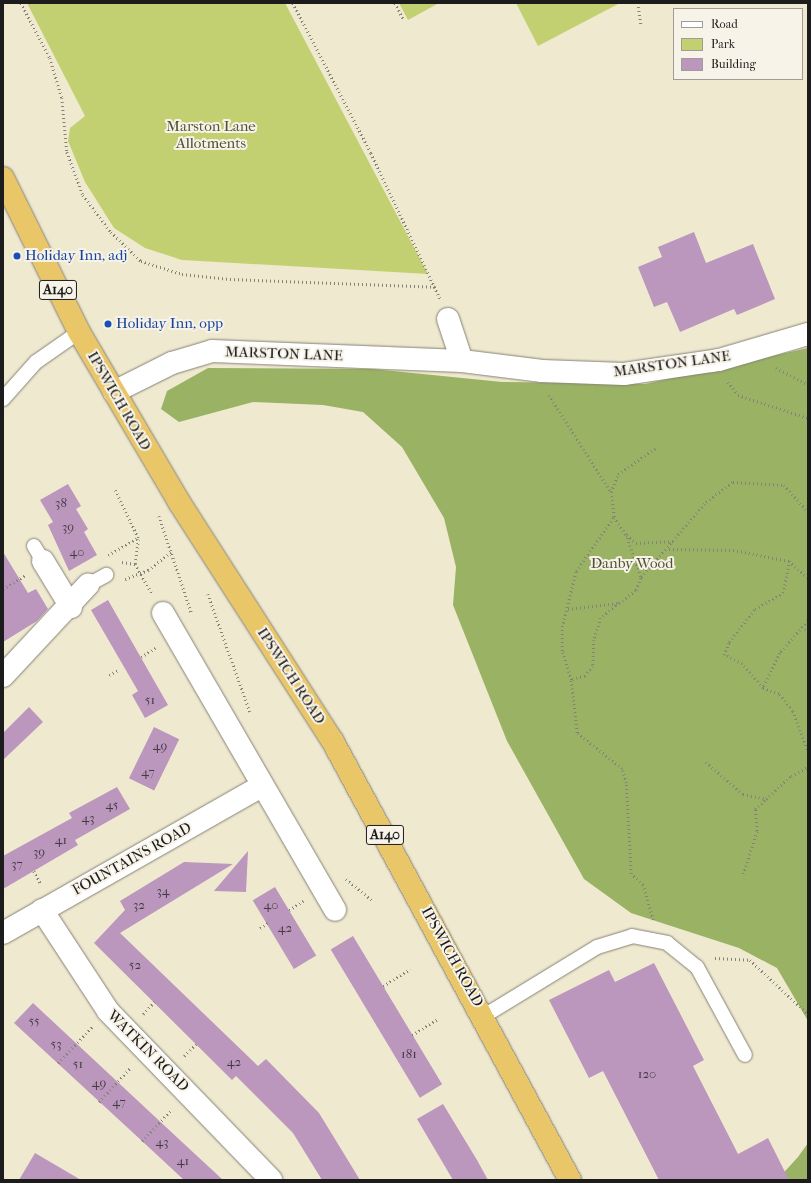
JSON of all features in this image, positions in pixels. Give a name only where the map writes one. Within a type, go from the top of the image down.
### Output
[{"type":"highway","name":"IPSWICH ROAD","points":[[3,178],[79,332],[179,502],[332,740],[484,1016],[570,1180]]},
{"type":"street","points":[[448,319],[462,361]]},
{"type":"street","name":"MARSTON LANE","points":[[114,392],[172,363],[212,351],[462,361],[542,371],[624,374],[719,360],[808,334]]},
{"type":"street","points":[[39,553],[71,607]]},
{"type":"street","points":[[3,676],[97,580]]},
{"type":"street","points":[[163,614],[335,910]]},
{"type":"street","name":"FOUNTAINS ROAD","points":[[3,933],[262,786]]},
{"type":"street","name":"WATKIN ROAD","points":[[42,910],[108,1011],[188,1092],[271,1180]]},
{"type":"lane","points":[[3,399],[36,362],[79,332]]},
{"type":"lane","points":[[484,1016],[597,947],[632,936],[667,943],[697,967],[745,1055]]},
{"type":"path","points":[[21,3],[52,65],[62,98],[67,152],[83,195],[111,232],[142,261],[182,274],[222,278],[435,287]]},
{"type":"path","points":[[293,3],[435,287],[448,319]]},
{"type":"path","points":[[395,3],[404,20]]},
{"type":"path","points":[[638,3],[641,25]]},
{"type":"path","points":[[759,349],[769,364],[808,384]]},
{"type":"path","points":[[719,360],[725,379],[738,395],[808,418]]},
{"type":"path","points":[[542,371],[551,400],[611,492],[614,517],[626,534],[636,543],[675,541]]},
{"type":"path","points":[[611,492],[618,474],[657,448]]},
{"type":"path","points":[[571,680],[585,676],[593,666],[594,640],[601,618],[636,590],[641,577],[669,549],[706,502],[733,482],[784,485],[808,512]]},
{"type":"path","points":[[115,490],[138,538],[134,564],[163,614]]},
{"type":"path","points":[[161,510],[160,526],[192,609],[191,627],[176,636]]},
{"type":"path","points":[[614,517],[576,570],[568,609],[562,627],[562,651],[571,680],[577,733],[622,769],[626,783],[632,874],[644,885],[650,904],[649,914],[658,927]]},
{"type":"path","points":[[626,534],[641,577]]},
{"type":"path","points":[[97,580],[101,559],[138,538]]},
{"type":"path","points":[[669,549],[733,550],[789,561],[808,578]]},
{"type":"path","points":[[139,572],[160,562],[171,552]]},
{"type":"path","points":[[101,559],[134,564]]},
{"type":"path","points":[[789,561],[783,593],[755,608],[729,642],[724,655],[742,664],[763,688],[780,694],[793,711],[808,751]]},
{"type":"path","points":[[207,591],[251,716]]},
{"type":"path","points":[[568,609],[618,603]]},
{"type":"path","points":[[763,688],[780,652],[804,629],[808,621]]},
{"type":"path","points":[[804,629],[808,632]]},
{"type":"path","points":[[109,675],[118,670]]},
{"type":"path","points":[[706,762],[743,794],[766,799]]},
{"type":"path","points":[[743,874],[757,831],[755,809],[791,776],[808,767]]},
{"type":"path","points":[[260,928],[267,923]]},
{"type":"path","points":[[709,955],[750,960],[808,1014]]},
{"type":"path","points":[[383,986],[410,969]]},
{"type":"path","points":[[58,1063],[108,1011]]},
{"type":"path","points":[[412,1035],[438,1019]]},
{"type":"path","points":[[99,1102],[147,1050]]},
{"type":"path","points":[[142,1141],[188,1092]]},
{"type":"green space","name":"Marston Lane Allotments","points":[[27,3],[285,3],[428,274],[182,260],[145,248],[114,228],[85,182],[68,141],[70,128],[85,116]]},
{"type":"green space","points":[[399,3],[439,3],[408,20]]},
{"type":"green space","points":[[516,3],[620,3],[538,46]]},
{"type":"green space","name":"Danby Wood","points":[[808,348],[808,1021],[777,968],[739,948],[631,913],[584,879],[507,741],[453,605],[456,567],[444,518],[402,447],[363,412],[323,405],[253,402],[179,422],[161,409],[167,391],[208,368],[373,369],[502,382],[645,384]]},
{"type":"green space","points":[[808,1143],[808,1180],[777,1180],[798,1157]]},
{"type":"building","points":[[694,232],[706,263],[753,244],[775,299],[737,315],[734,309],[680,332],[667,302],[654,307],[638,267],[662,257],[658,247]]},
{"type":"building","points":[[68,484],[81,506],[76,509],[88,529],[84,532],[97,555],[69,571],[48,525],[53,522],[40,500]]},
{"type":"building","points":[[3,552],[28,593],[36,589],[48,609],[37,621],[3,642]]},
{"type":"building","points":[[108,600],[168,705],[145,718],[132,695],[138,691],[91,610]]},
{"type":"building","points":[[29,707],[43,722],[3,760],[3,733]]},
{"type":"building","points":[[154,727],[179,739],[154,791],[129,778]]},
{"type":"building","points":[[117,787],[130,809],[75,840],[78,845],[3,889],[3,856],[72,818],[69,813]]},
{"type":"building","points":[[248,851],[246,892],[214,891]]},
{"type":"building","points":[[184,862],[233,864],[120,933],[258,1066],[266,1059],[319,1113],[360,1180],[322,1180],[293,1133],[236,1076],[232,1080],[94,943],[125,910],[120,901]]},
{"type":"building","points":[[275,887],[316,956],[294,969],[253,900]]},
{"type":"building","points":[[353,936],[442,1084],[420,1098],[331,949]]},
{"type":"building","points":[[654,963],[704,1060],[693,1066],[738,1154],[768,1138],[789,1180],[659,1180],[603,1071],[589,1078],[549,1000],[609,970],[615,982]]},
{"type":"building","points":[[33,1003],[223,1180],[184,1180],[14,1023]]},
{"type":"building","points":[[443,1104],[488,1180],[453,1180],[417,1119]]},
{"type":"building","points":[[35,1153],[81,1180],[19,1180]]},
{"type":"place","name":"Holiday Inn, adj","points":[[17,256]]},
{"type":"place","name":"Holiday Inn, opp","points":[[108,324]]}]
